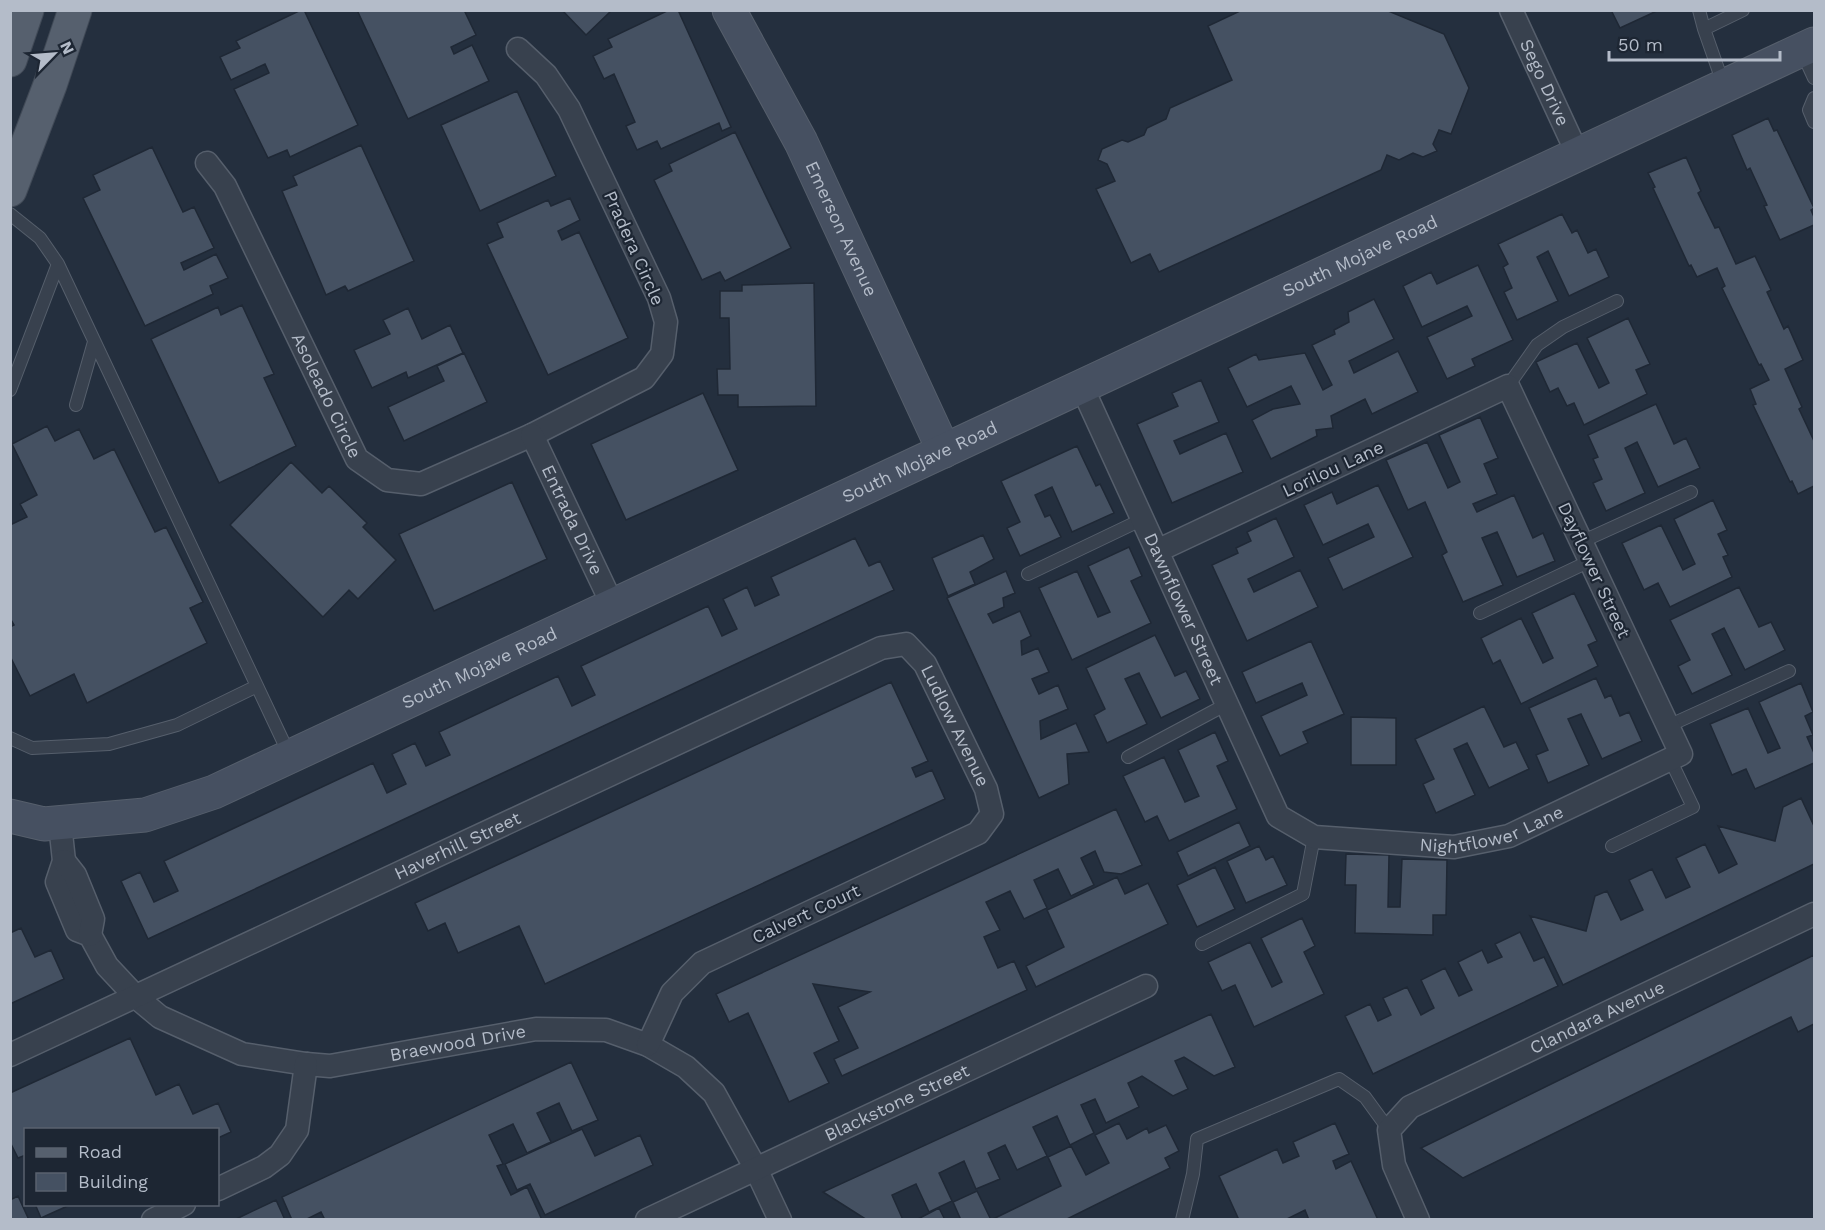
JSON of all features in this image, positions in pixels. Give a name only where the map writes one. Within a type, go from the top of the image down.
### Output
[{"type":"main road","points":[[10,60],[27,10]]},
{"type":"main road","points":[[10,190],[50,85],[75,10]]},
{"type":"street","name":"Emerson Avenue","points":[[729,10],[801,142],[944,451]]},
{"type":"street","name":"Sego Drive","points":[[1511,10],[1578,155]]},
{"type":"street","name":"Pradera Circle","points":[[518,49],[546,75],[569,109],[659,298],[666,322],[662,354],[644,378],[532,435]]},
{"type":"street","name":"South Mojave Road","points":[[10,816],[44,824],[60,824],[145,815],[214,792],[1724,87],[1810,58]]},
{"type":"street","name":"Asoleado Circle","points":[[207,163],[225,186],[357,459],[387,480],[422,484],[532,435]]},
{"type":"street","name":"Dayflower Street","points":[[1508,386],[1668,726],[1675,756]]},
{"type":"street","name":"Lorilou Lane","points":[[1157,551],[1508,386]]},
{"type":"street","name":"Dawnflower Street","points":[[1082,387],[1278,816],[1292,825]]},
{"type":"street","name":"Entrada Drive","points":[[532,435],[613,606]]},
{"type":"street","name":"Ludlow Avenue","points":[[906,644],[925,664],[986,789],[992,814]]},
{"type":"street","name":"Haverhill Street","points":[[10,1055],[880,648],[906,644]]},
{"type":"street","name":"Nightflower Lane","points":[[1292,825],[1314,837],[1454,847],[1509,836],[1675,756]]},
{"type":"street","name":"Calvert Court","points":[[648,1045],[672,993],[702,963],[978,833],[992,814]]},
{"type":"street","name":"Braewood Drive","points":[[60,824],[64,861],[57,882],[78,930],[90,935],[108,966],[136,997],[160,1017],[242,1054],[330,1066],[536,1029],[606,1030],[648,1045],[686,1067],[714,1093],[756,1168],[780,1220]]},
{"type":"street","name":"Clandara Avenue","points":[[1389,1130],[1410,1107],[1815,914]]},
{"type":"street","name":"Blackstone Street","points":[[647,1220],[1146,986]]},
{"type":"street","points":[[219,1189],[264,1167],[280,1155],[297,1130],[306,1064]]},
{"type":"street","points":[[1389,1130],[1394,1165],[1418,1220]]},
{"type":"street","points":[[153,1220],[180,1206]]},
{"type":"lane","points":[[1699,10],[1724,87]]},
{"type":"lane","points":[[1704,29],[1743,10]]},
{"type":"lane","points":[[1815,98],[1809,110],[1815,122]]},
{"type":"lane","points":[[10,214],[40,238],[58,264],[291,757]]},
{"type":"lane","points":[[10,390],[58,264]]},
{"type":"lane","points":[[1508,386],[1537,345],[1563,327],[1617,301]]},
{"type":"lane","points":[[76,405],[94,342]]},
{"type":"lane","points":[[1480,613],[1691,492]]},
{"type":"lane","points":[[1028,574],[1143,519]]},
{"type":"lane","points":[[1668,726],[1789,671]]},
{"type":"lane","points":[[10,738],[32,748],[109,744],[177,725],[257,686]]},
{"type":"lane","points":[[1128,756],[1227,704]]},
{"type":"lane","points":[[1612,846],[1693,807],[1675,756]]},
{"type":"lane","points":[[1202,944],[1303,894],[1314,837]]},
{"type":"lane","points":[[1182,1220],[1193,1174],[1197,1139],[1339,1079],[1365,1097],[1389,1130]]},
{"type":"building","points":[[304,10],[358,125],[290,157],[287,150],[268,158],[234,89],[269,73],[265,64],[231,80],[220,57],[240,48],[236,41]]},
{"type":"building","points":[[357,10],[464,10],[476,35],[451,47],[454,54],[472,45],[489,81],[408,119]]},
{"type":"building","points":[[562,10],[612,10],[586,35]]},
{"type":"building","points":[[669,10],[678,10],[731,127],[722,131],[719,123],[661,149],[657,141],[637,150],[626,126],[635,122],[614,74],[604,79],[593,56],[612,47],[608,39]]},
{"type":"building","points":[[1242,10],[1386,10],[1444,34],[1469,88],[1451,134],[1439,130],[1433,144],[1437,151],[1423,157],[1413,153],[1399,160],[1387,155],[1381,170],[1159,272],[1150,254],[1131,263],[1096,189],[1115,181],[1107,164],[1098,160],[1102,149],[1122,140],[1128,142],[1144,135],[1147,128],[1166,119],[1170,108],[1232,80],[1208,26]]},
{"type":"building","points":[[1611,10],[1659,10],[1620,28]]},
{"type":"building","points":[[517,91],[556,176],[480,211],[441,125]]},
{"type":"building","points":[[1768,118],[1774,131],[1777,130],[1814,208],[1811,210],[1814,225],[1780,240],[1764,206],[1767,205],[1750,168],[1747,170],[1732,135]]},
{"type":"building","points":[[735,132],[791,248],[725,281],[720,272],[702,280],[654,180],[672,171],[669,164]]},
{"type":"building","points":[[361,145],[414,261],[348,291],[345,286],[326,295],[282,191],[297,185],[293,176]]},
{"type":"building","points":[[152,147],[183,212],[194,207],[214,248],[181,263],[184,270],[216,254],[228,278],[210,286],[213,294],[145,326],[83,198],[100,190],[93,175]]},
{"type":"building","points":[[1686,157],[1701,191],[1698,193],[1715,228],[1719,227],[1736,264],[1755,256],[1771,290],[1767,292],[1784,329],[1788,326],[1803,360],[1785,369],[1802,407],[1799,409],[1814,441],[1814,486],[1798,494],[1753,405],[1756,404],[1750,389],[1769,380],[1761,364],[1759,365],[1722,288],[1725,286],[1717,268],[1697,277],[1691,265],[1689,266],[1648,173]]},
{"type":"building","points":[[570,198],[580,220],[558,231],[562,240],[579,232],[628,338],[548,375],[487,244],[503,237],[497,223],[548,200],[551,206]]},
{"type":"building","points":[[1562,214],[1572,233],[1577,230],[1588,253],[1596,249],[1609,277],[1569,296],[1548,251],[1537,257],[1558,301],[1517,320],[1504,292],[1512,288],[1503,267],[1508,264],[1498,244]]},
{"type":"building","points":[[1478,265],[1513,340],[1472,359],[1475,366],[1447,379],[1427,337],[1472,316],[1467,306],[1422,327],[1403,286],[1431,272],[1437,284]]},
{"type":"building","points":[[814,283],[816,406],[738,407],[738,395],[718,395],[717,369],[730,369],[729,318],[720,318],[720,291],[742,291],[742,285]]},
{"type":"building","points":[[1374,299],[1394,339],[1349,361],[1354,373],[1398,351],[1418,392],[1372,414],[1365,399],[1331,416],[1333,428],[1316,430],[1317,436],[1271,459],[1252,420],[1273,409],[1300,404],[1291,386],[1247,407],[1228,368],[1256,354],[1259,360],[1305,353],[1323,390],[1332,385],[1312,345],[1335,334],[1334,330],[1349,322],[1348,312]]},
{"type":"building","points":[[242,305],[274,374],[264,378],[296,446],[219,483],[151,339],[218,307],[221,315]]},
{"type":"building","points":[[408,308],[422,339],[450,325],[463,353],[408,378],[406,372],[372,388],[354,350],[390,334],[383,320]]},
{"type":"building","points":[[1628,318],[1650,364],[1636,370],[1647,394],[1584,425],[1574,403],[1567,406],[1558,388],[1550,392],[1536,362],[1577,343],[1599,388],[1609,383],[1587,338]]},
{"type":"building","points":[[464,353],[487,402],[404,441],[388,407],[444,381],[437,366]]},
{"type":"building","points":[[1201,380],[1219,422],[1174,441],[1180,454],[1226,433],[1243,472],[1172,503],[1137,424],[1178,406],[1172,393]]},
{"type":"building","points":[[703,393],[738,470],[626,520],[591,444]]},
{"type":"building","points":[[1656,404],[1674,444],[1686,438],[1700,468],[1658,487],[1637,442],[1625,448],[1645,493],[1606,511],[1593,483],[1602,479],[1593,459],[1598,457],[1588,435]]},
{"type":"building","points":[[1480,417],[1498,458],[1484,464],[1497,494],[1473,504],[1477,512],[1514,495],[1533,538],[1543,533],[1555,561],[1517,577],[1497,532],[1482,538],[1503,585],[1463,602],[1442,555],[1447,552],[1425,502],[1408,510],[1386,460],[1427,442],[1448,488],[1460,482],[1439,435]]},
{"type":"building","points":[[47,426],[55,441],[79,429],[94,459],[114,449],[155,532],[166,527],[203,602],[190,608],[207,643],[87,703],[74,674],[30,696],[10,656],[10,627],[14,625],[10,618],[10,525],[27,517],[20,504],[37,495],[12,444]]},
{"type":"building","points":[[1077,446],[1096,486],[1100,484],[1114,513],[1072,532],[1052,487],[1035,495],[1045,517],[1050,515],[1061,537],[1020,556],[1007,528],[1020,522],[1001,481]]},
{"type":"building","points":[[291,462],[322,493],[329,486],[367,523],[363,527],[396,560],[358,599],[349,590],[323,617],[230,525]]},
{"type":"building","points":[[512,482],[547,559],[434,611],[399,534]]},
{"type":"building","points":[[1378,485],[1413,557],[1343,590],[1328,558],[1374,537],[1368,524],[1323,545],[1304,505],[1332,492],[1337,504]]},
{"type":"building","points":[[1713,500],[1727,530],[1718,534],[1728,555],[1723,557],[1732,577],[1670,607],[1658,583],[1644,590],[1622,543],[1661,525],[1683,570],[1695,564],[1674,519]]},
{"type":"building","points":[[1276,518],[1294,557],[1248,579],[1254,592],[1300,570],[1318,607],[1247,641],[1212,565],[1238,553],[1236,548],[1251,541],[1247,532]]},
{"type":"building","points":[[983,535],[994,559],[970,572],[975,584],[948,596],[932,558]]},
{"type":"building","points":[[855,538],[869,566],[880,561],[894,590],[148,939],[121,881],[140,872],[154,902],[178,891],[164,861],[373,763],[387,793],[406,784],[392,754],[415,743],[426,766],[450,755],[439,732],[558,676],[572,706],[595,695],[581,666],[708,606],[722,636],[737,629],[723,599],[747,587],[755,606],[779,595],[771,577]]},
{"type":"building","points":[[1129,547],[1142,576],[1131,581],[1151,623],[1072,660],[1039,588],[1077,571],[1098,617],[1110,612],[1088,566]]},
{"type":"building","points":[[1006,571],[1015,593],[1003,598],[1004,607],[988,614],[993,623],[1020,611],[1031,636],[1021,641],[1022,655],[1038,648],[1049,672],[1032,679],[1039,694],[1058,685],[1068,709],[1040,721],[1041,739],[1076,723],[1089,752],[1067,754],[1069,784],[1039,798],[947,598]]},
{"type":"building","points":[[1739,587],[1759,627],[1771,622],[1785,650],[1745,670],[1724,628],[1712,634],[1732,675],[1692,694],[1678,666],[1690,660],[1670,620]]},
{"type":"building","points":[[1574,593],[1597,641],[1588,645],[1598,666],[1521,704],[1500,660],[1493,664],[1481,638],[1521,618],[1543,663],[1553,658],[1532,613]]},
{"type":"building","points":[[1155,635],[1175,676],[1186,671],[1200,699],[1161,718],[1139,673],[1125,679],[1147,724],[1107,743],[1094,715],[1105,709],[1086,668]]},
{"type":"building","points":[[1311,641],[1344,714],[1303,732],[1308,743],[1280,756],[1261,716],[1307,695],[1302,683],[1256,703],[1242,672]]},
{"type":"building","points":[[1596,678],[1605,698],[1611,695],[1620,716],[1629,712],[1642,741],[1602,759],[1581,714],[1568,719],[1589,765],[1548,783],[1536,755],[1548,750],[1529,708]]},
{"type":"building","points":[[891,682],[928,761],[912,768],[916,777],[932,770],[945,799],[545,984],[519,926],[458,953],[445,923],[428,931],[415,903]]},
{"type":"building","points":[[1801,683],[1813,712],[1805,716],[1813,735],[1807,737],[1814,753],[1814,763],[1755,789],[1746,769],[1732,775],[1710,724],[1748,708],[1768,753],[1780,748],[1759,702]]},
{"type":"building","points":[[1484,706],[1504,747],[1516,742],[1529,769],[1489,788],[1467,743],[1454,749],[1475,795],[1436,813],[1423,784],[1434,779],[1415,739]]},
{"type":"building","points":[[1351,717],[1396,718],[1396,765],[1351,765]]},
{"type":"building","points":[[1215,732],[1228,761],[1217,766],[1237,809],[1169,841],[1157,816],[1145,822],[1123,776],[1164,757],[1185,802],[1199,796],[1178,750]]},
{"type":"building","points":[[1801,798],[1814,826],[1814,864],[1563,985],[1530,916],[1586,931],[1595,896],[1607,891],[1621,920],[1643,910],[1629,880],[1652,869],[1666,898],[1690,887],[1676,858],[1705,844],[1719,873],[1737,864],[1718,826],[1775,841],[1783,807]]},
{"type":"building","points":[[1116,809],[1142,865],[1121,874],[1104,872],[1095,851],[1081,858],[1094,885],[1071,896],[1058,869],[1034,880],[1047,908],[1024,919],[1010,891],[986,902],[1000,930],[984,937],[998,968],[1014,961],[1027,990],[842,1076],[834,1059],[858,1048],[838,1007],[870,992],[813,984],[839,1041],[814,1053],[829,1083],[789,1102],[748,1013],[729,1022],[716,994]]},
{"type":"building","points":[[1239,822],[1250,846],[1188,876],[1177,852]]},
{"type":"building","points":[[1259,846],[1266,860],[1273,856],[1287,885],[1246,903],[1227,861]]},
{"type":"building","points":[[1346,854],[1389,855],[1388,907],[1400,907],[1402,859],[1447,860],[1446,915],[1433,915],[1433,935],[1355,933],[1356,885],[1345,885]]},
{"type":"building","points":[[1215,867],[1235,909],[1197,927],[1177,885]]},
{"type":"building","points":[[1117,877],[1125,894],[1148,883],[1168,924],[1036,987],[1026,966],[1064,947],[1047,910]]},
{"type":"building","points":[[1302,918],[1315,946],[1304,952],[1324,994],[1254,1027],[1235,985],[1222,991],[1208,962],[1250,942],[1272,987],[1282,982],[1261,938]]},
{"type":"building","points":[[21,928],[35,957],[51,950],[64,979],[10,1004],[10,933]]},
{"type":"building","points":[[1520,932],[1534,961],[1544,957],[1558,986],[1373,1074],[1345,1016],[1370,1004],[1378,1021],[1391,1015],[1383,998],[1407,987],[1421,1015],[1434,1008],[1421,980],[1445,968],[1459,996],[1472,990],[1458,962],[1482,950],[1488,963],[1502,957],[1495,944]]},
{"type":"building","points":[[1814,955],[1814,1024],[1798,1032],[1791,1017],[1463,1178],[1421,1148]]},
{"type":"building","points":[[1211,1014],[1235,1067],[1214,1076],[1184,1057],[1175,1061],[1188,1089],[1173,1096],[1142,1076],[1128,1083],[1139,1107],[1106,1123],[1095,1099],[1081,1105],[1094,1133],[1070,1145],[1057,1116],[1033,1127],[1047,1156],[1017,1170],[1005,1145],[988,1153],[1000,1179],[976,1189],[964,1161],[939,1173],[952,1201],[929,1212],[916,1184],[892,1195],[903,1220],[867,1220],[823,1192]]},
{"type":"building","points":[[130,1038],[156,1095],[179,1084],[193,1114],[218,1103],[231,1132],[219,1138],[219,1128],[24,1128],[24,1156],[18,1158],[10,1142],[10,1093]]},
{"type":"building","points":[[571,1062],[598,1120],[572,1131],[559,1103],[537,1113],[551,1142],[527,1153],[513,1124],[489,1135],[503,1164],[497,1166],[511,1195],[527,1187],[542,1220],[325,1220],[321,1212],[305,1220],[292,1220],[282,1197]]},
{"type":"building","points":[[1119,1123],[1127,1139],[1147,1128],[1149,1133],[1166,1125],[1179,1151],[1165,1158],[1170,1168],[1065,1220],[991,1220],[1061,1186],[1048,1157],[1071,1146],[1086,1175],[1109,1163],[1095,1135]]},
{"type":"building","points":[[1335,1123],[1349,1154],[1333,1161],[1336,1169],[1351,1161],[1378,1220],[1309,1220],[1305,1210],[1285,1220],[1239,1220],[1219,1176],[1277,1149],[1283,1163],[1299,1156],[1293,1142]]},
{"type":"building","points":[[582,1129],[595,1156],[640,1135],[653,1165],[545,1215],[530,1184],[517,1190],[505,1164]]},
{"type":"building","points":[[977,1191],[991,1220],[961,1220],[953,1202]]},
{"type":"building","points":[[18,1196],[29,1220],[10,1220],[10,1200]]},
{"type":"building","points":[[276,1200],[285,1220],[234,1220]]},
{"type":"building","points":[[36,1206],[68,1206],[41,1218]]},
{"type":"building","points":[[939,1208],[945,1220],[916,1220]]}]
